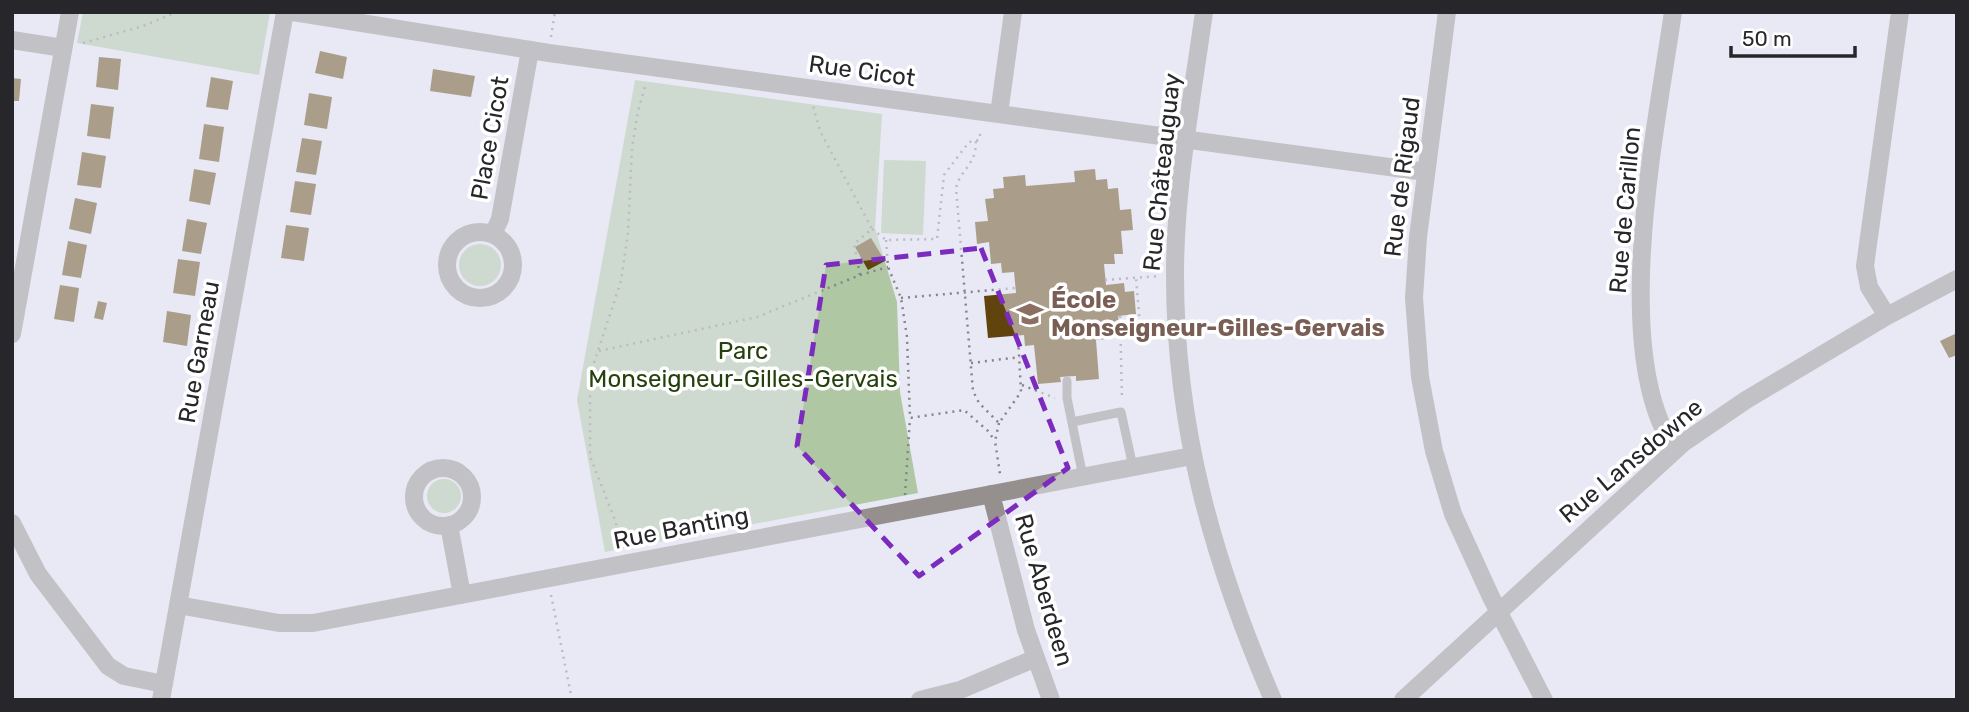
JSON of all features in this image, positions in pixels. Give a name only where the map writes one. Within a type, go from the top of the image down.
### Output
[{"type":"street","points":[[13,327],[20,247],[70,12]]},
{"type":"street","name":"Rue Garneau","points":[[162,692],[285,12]]},
{"type":"street","name":"Rue Cicot","points":[[293,12],[530,50],[1426,172]]},
{"type":"street","points":[[999,114],[1013,12]]},
{"type":"street","name":"Rue Châteauguay","points":[[1204,12],[1186,140],[1175,275],[1178,346],[1192,456],[1208,524],[1238,617],[1273,700]]},
{"type":"street","name":"Rue de Rigaud","points":[[1447,12],[1418,237],[1414,298],[1423,401],[1434,451],[1460,532],[1544,700]]},
{"type":"street","name":"Rue de Carillon","points":[[1672,12],[1644,218],[1640,313],[1652,398],[1664,434],[1675,449]]},
{"type":"street","points":[[1886,316],[1870,287],[1865,266],[1900,12]]},
{"type":"street","points":[[12,40],[63,48]]},
{"type":"street","name":"Place Cicot","points":[[493,234],[500,219],[530,50]]},
{"type":"street","name":"Rue Lansdowne","points":[[1404,700],[1675,449],[1733,408],[1886,316],[1957,279]]},
{"type":"street","name":"Rue Banting","points":[[178,605],[279,623],[302,624],[462,595],[996,486],[1083,477],[1192,456]]},
{"type":"street","name":"Rue Aberdeen","points":[[996,486],[1017,600],[1052,700]]},
{"type":"street","points":[[12,523],[38,574],[108,666],[162,692]]},
{"type":"street","points":[[449,525],[462,595]]},
{"type":"street","points":[[920,700],[960,690],[1036,658]]},
{"type":"lane","points":[[1067,381],[1067,398],[1083,477]]},
{"type":"lane","points":[[1072,422],[1121,412],[1133,467]]},
{"type":"path","points":[[163,12],[167,16]]},
{"type":"path","points":[[63,48],[143,26],[177,12]]},
{"type":"path","points":[[551,41],[555,12]]},
{"type":"path","points":[[620,551],[615,523],[590,456],[590,375],[621,281],[628,233],[632,148],[638,111],[647,80]]},
{"type":"path","points":[[813,103],[820,131],[872,229],[886,240],[937,239],[944,175],[969,142],[976,141]]},
{"type":"path","points":[[981,126],[975,156],[957,182],[956,188],[975,396],[999,422]]},
{"type":"path","points":[[860,275],[854,244],[872,229]]},
{"type":"path","points":[[886,240],[888,267],[901,298],[907,337],[910,418],[905,497]]},
{"type":"path","points":[[599,351],[757,317],[860,275],[888,267]]},
{"type":"path","points":[[1105,280],[1163,276]]},
{"type":"path","points":[[1136,278],[1140,325]]},
{"type":"path","points":[[901,298],[1016,288]]},
{"type":"path","points":[[1120,316],[1123,385],[1121,412]]},
{"type":"path","points":[[1121,327],[1164,322]]},
{"type":"path","points":[[996,486],[995,440],[999,422],[1021,392],[1018,335]]},
{"type":"path","points":[[971,363],[1020,357]]},
{"type":"path","points":[[1022,385],[1058,399],[1067,398]]},
{"type":"path","points":[[910,418],[964,410],[995,440]]},
{"type":"path","points":[[550,591],[572,700]]},
{"type":"highlighted area","points":[[981,248],[1068,468],[919,576],[797,446],[826,265]]},
{"type":"green space","points":[[83,12],[270,12],[259,75],[77,43]]},
{"type":"green space","name":"Parc Monseigneur-Gilles-Gervais","points":[[635,80],[882,114],[875,228],[897,302],[900,392],[918,493],[605,552],[577,400]]},
{"type":"green space","points":[[884,160],[926,161],[923,235],[881,233]]},
{"type":"green space","points":[[480,244],[495,250],[501,265],[495,280],[480,286],[465,280],[459,265],[465,250]]},
{"type":"green space","points":[[444,479],[456,484],[461,496],[456,508],[444,513],[432,508],[427,496],[432,484]]},
{"type":"building","points":[[320,51],[347,57],[343,79],[315,73]]},
{"type":"building","points":[[99,57],[121,59],[118,90],[96,87]]},
{"type":"building","points":[[433,69],[475,76],[471,97],[430,91]]},
{"type":"building","points":[[211,77],[233,81],[228,110],[206,107]]},
{"type":"building","points":[[12,78],[21,79],[19,101],[12,101]]},
{"type":"building","points":[[309,93],[332,97],[327,129],[304,125]]},
{"type":"building","points":[[91,104],[114,107],[110,139],[87,136]]},
{"type":"building","points":[[204,124],[224,127],[219,162],[199,159]]},
{"type":"building","points":[[302,138],[322,141],[316,175],[296,172]]},
{"type":"building","points":[[82,152],[106,156],[101,188],[77,185]]},
{"type":"building","points":[[194,169],[216,173],[210,205],[189,201]]},
{"type":"building","points":[[1095,169],[1096,180],[1107,179],[1108,189],[1118,188],[1120,210],[1131,209],[1133,230],[1121,231],[1123,254],[1114,254],[1115,264],[1104,264],[1106,285],[1124,283],[1125,292],[1134,291],[1136,314],[1118,316],[1119,323],[1104,324],[1106,339],[1096,340],[1099,379],[1076,381],[1076,376],[1060,377],[1061,382],[1038,384],[1034,345],[1025,346],[1024,335],[988,338],[984,296],[1016,293],[1014,272],[1002,273],[1001,263],[991,264],[989,242],[977,244],[975,222],[988,221],[985,199],[994,198],[993,189],[1004,188],[1003,177],[1025,175],[1026,186],[1075,182],[1074,171]]},
{"type":"building","points":[[295,181],[316,184],[311,215],[290,212]]},
{"type":"building","points":[[75,198],[97,203],[91,234],[69,229]]},
{"type":"building","points":[[187,219],[207,223],[201,254],[182,251]]},
{"type":"building","points":[[286,225],[309,228],[304,261],[281,258]]},
{"type":"building","points":[[871,238],[885,261],[868,270],[855,247]]},
{"type":"building","points":[[68,241],[87,245],[81,278],[62,275]]},
{"type":"building","points":[[178,259],[200,262],[195,296],[173,293]]},
{"type":"building","points":[[60,285],[79,288],[74,322],[54,319]]},
{"type":"building","points":[[98,301],[107,303],[103,320],[94,318]]},
{"type":"building","points":[[167,311],[191,315],[187,346],[163,342]]},
{"type":"building","points":[[1957,333],[1957,355],[1949,358],[1940,341]]},
{"type":"place","name":"École Monseigneur-Gilles-Gervais","points":[[1030,314]]}]
